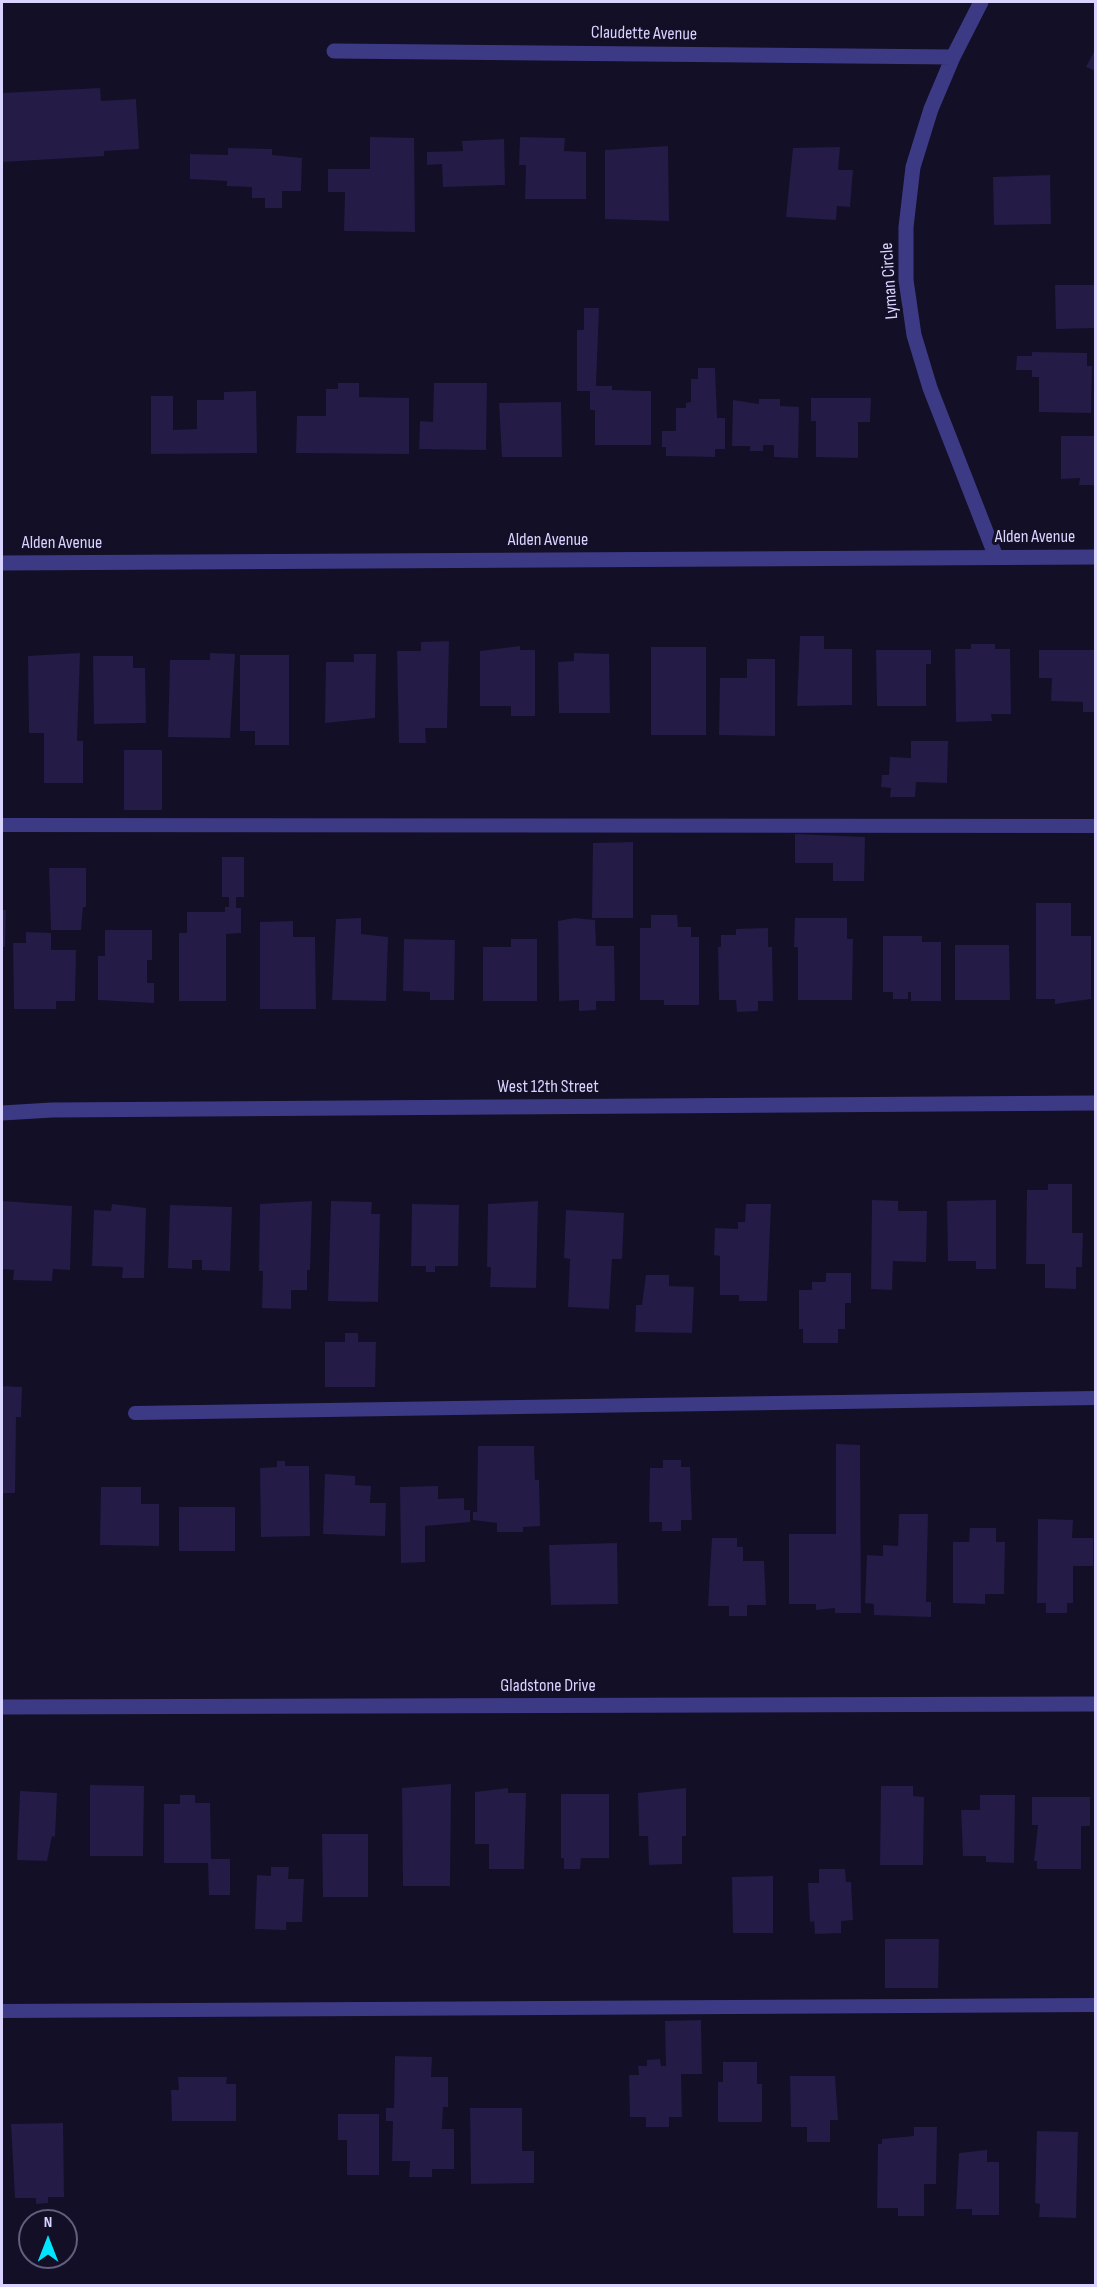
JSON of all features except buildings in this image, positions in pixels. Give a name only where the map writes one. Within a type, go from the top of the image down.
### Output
[{"type":"street","name":"Lyman Circle","points":[[981,2],[930,109],[913,167],[906,227],[906,280],[914,335],[930,388],[996,556]]},
{"type":"street","name":"Claudette Avenue","points":[[334,51],[953,57]]},
{"type":"street","name":"Alden Avenue","points":[[2,563],[1095,557]]},
{"type":"street","name":"West 12th Street","points":[[2,1113],[64,1110],[1095,1103]]},
{"type":"street","name":"Gladstone Drive","points":[[2,1707],[1095,1704]]},
{"type":"lane","points":[[2,825],[1095,826]]},
{"type":"lane","points":[[135,1413],[1095,1398]]},
{"type":"lane","points":[[2,2011],[1095,2006]]}]
